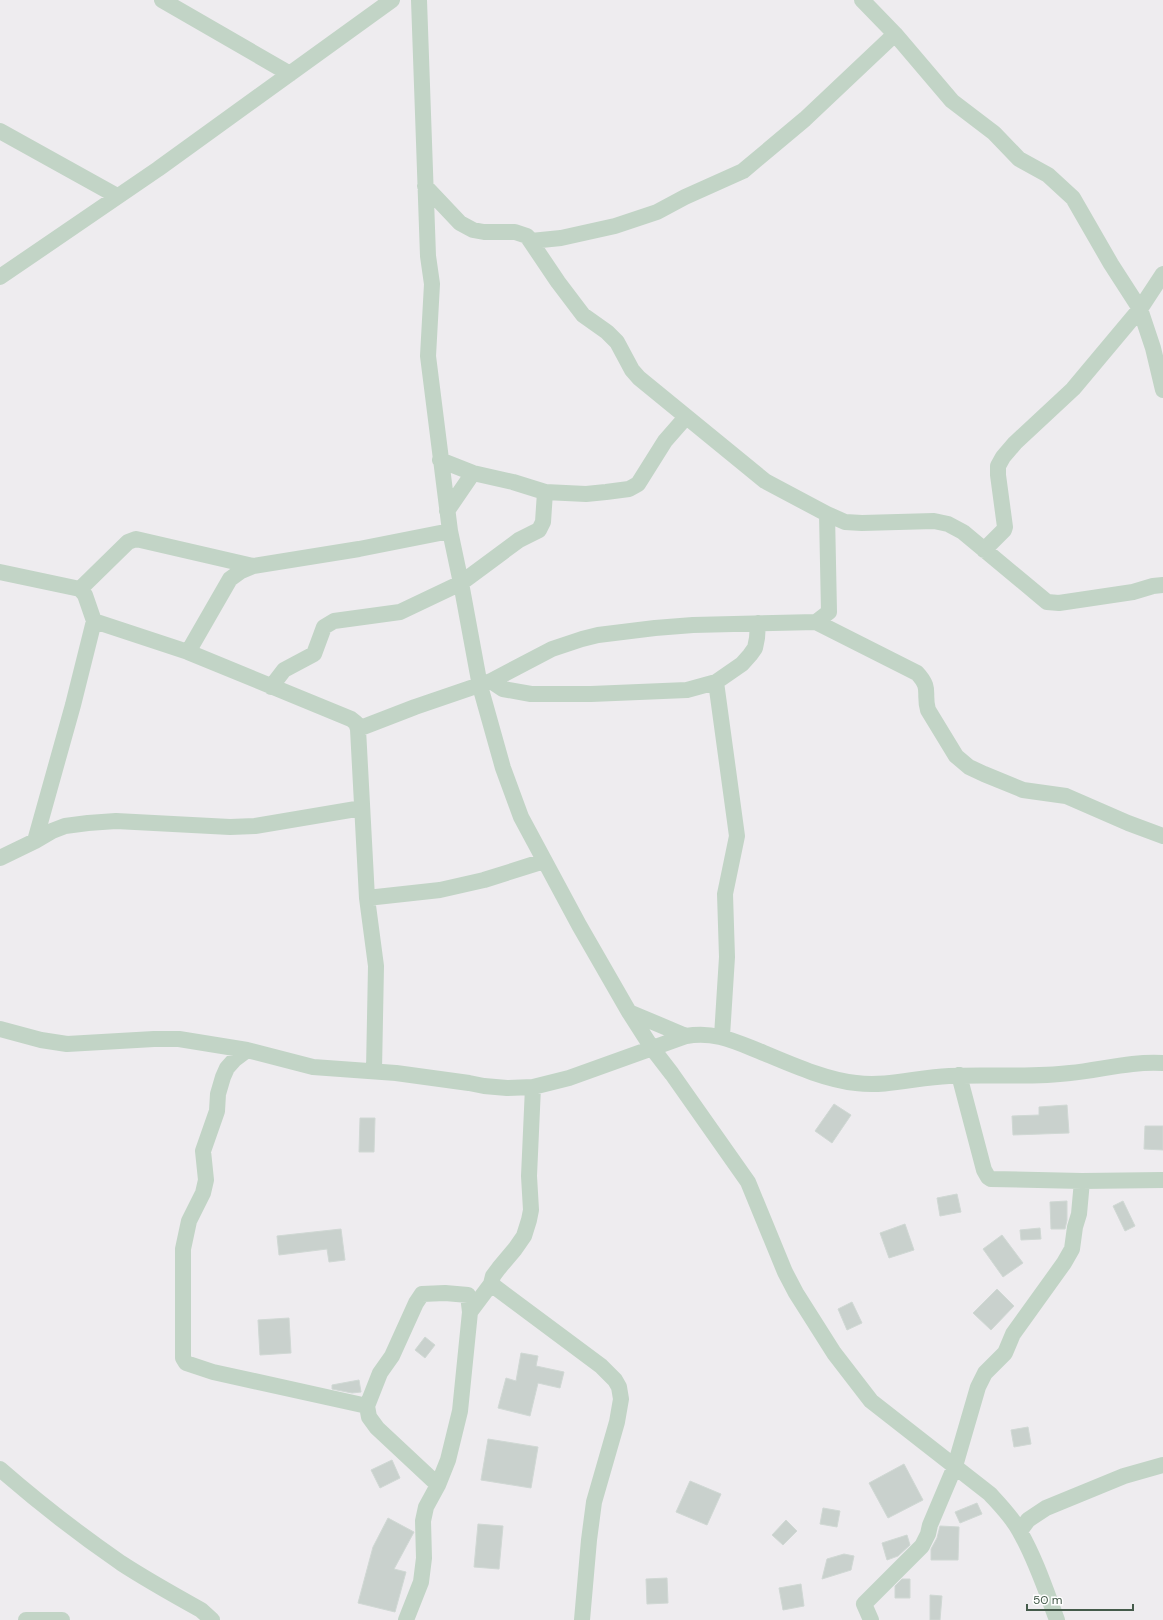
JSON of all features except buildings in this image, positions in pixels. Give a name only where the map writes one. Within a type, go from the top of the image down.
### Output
[{"type":"street","points":[[162,0],[290,74]]},
{"type":"street","points":[[0,276],[117,196],[392,0]]},
{"type":"street","points":[[419,0],[428,256],[432,284],[428,356],[440,460],[450,531],[461,583],[486,684],[503,768],[521,817],[629,1012],[652,1048],[748,1182],[785,1272],[796,1293],[834,1353],[871,1401],[929,1448],[955,1466],[990,1494],[1001,1506],[1020,1531],[1032,1556],[1057,1620]]},
{"type":"street","points":[[862,0],[894,34],[952,101],[994,133],[1019,159],[1048,175],[1073,198],[1111,264],[1140,309],[1153,348],[1163,390]]},
{"type":"street","points":[[531,241],[560,238],[615,226],[657,212],[685,197],[743,171],[805,119],[894,34]]},
{"type":"street","points":[[0,131],[117,196]]},
{"type":"street","points":[[425,186],[460,223],[472,230],[521,234],[527,236],[558,282],[583,315],[607,332],[617,342],[632,370],[639,378],[686,417],[718,440],[765,480],[827,514],[846,522],[934,521],[948,524],[963,532],[1020,578],[1043,600],[1053,603],[1133,592],[1153,586],[1163,585]]},
{"type":"street","points":[[984,550],[1004,530],[1005,527],[998,466],[1015,443],[1073,389],[1140,309],[1163,274]]},
{"type":"street","points":[[440,460],[473,474],[513,482],[545,492],[586,494],[606,492],[634,487],[642,478],[665,442],[686,417]]},
{"type":"street","points":[[447,511],[473,474]]},
{"type":"street","points":[[271,687],[284,670],[314,654],[324,627],[334,621],[400,612],[461,583],[519,540],[539,530],[543,522],[545,492]]},
{"type":"street","points":[[816,622],[828,612],[827,514]]},
{"type":"street","points":[[188,652],[230,579],[241,571],[253,566],[358,549],[450,531]]},
{"type":"street","points":[[80,589],[128,542],[136,539],[253,566]]},
{"type":"street","points":[[0,572],[80,589],[85,595],[94,621],[73,706],[35,841]]},
{"type":"street","points":[[94,621],[188,652],[351,719],[356,723],[358,729],[367,898],[376,966],[374,1070]]},
{"type":"street","points":[[358,729],[415,707],[486,684],[552,649],[598,635],[693,625],[816,622],[917,672],[925,682],[926,704],[928,710],[956,756],[969,767],[1023,790],[1066,796],[1128,823],[1163,836]]},
{"type":"street","points":[[486,684],[531,694],[672,692],[687,690],[716,682],[742,664],[754,648],[757,638],[758,623]]},
{"type":"street","points":[[716,682],[736,836],[725,894],[727,957],[722,1036]]},
{"type":"street","points":[[0,858],[64,826],[116,821],[230,827],[255,826],[362,808]]},
{"type":"street","points":[[367,898],[440,890],[484,880],[544,861]]},
{"type":"street","points":[[629,1012],[686,1036]]},
{"type":"street","points":[[0,1029],[41,1040],[67,1044],[154,1038],[178,1040],[247,1050],[314,1067],[374,1070],[484,1086],[534,1087],[569,1078],[695,1034],[722,1036],[840,1081],[856,1083],[895,1083],[959,1076],[1047,1076],[1137,1063],[1163,1063]]},
{"type":"street","points":[[247,1050],[235,1059],[227,1068],[222,1077],[218,1094],[217,1111],[204,1150],[206,1180],[204,1193],[189,1221],[183,1249],[183,1358],[186,1363],[213,1372],[367,1406]]},
{"type":"street","points":[[959,1076],[984,1170],[988,1177],[994,1180],[1163,1180]]},
{"type":"street","points":[[470,1312],[491,1284],[499,1268],[516,1249],[524,1236],[529,1220],[531,1210],[529,1176],[534,1087]]},
{"type":"street","points":[[871,1620],[864,1604],[922,1546],[925,1541],[930,1525],[955,1466],[978,1387],[985,1373],[1005,1353],[1013,1334],[1064,1263],[1072,1248],[1079,1214],[1082,1181]]},
{"type":"street","points":[[491,1284],[601,1366],[619,1386],[621,1399],[617,1422],[594,1502],[582,1620]]},
{"type":"street","points":[[406,1620],[421,1582],[424,1558],[423,1521],[426,1507],[438,1484],[448,1460],[460,1411],[470,1312],[468,1295],[445,1293],[422,1294],[416,1303],[392,1356],[380,1373],[367,1406],[369,1417],[376,1428],[438,1484]]},
{"type":"street","points":[[1020,1531],[1028,1520],[1046,1508],[1124,1476],[1163,1466]]},
{"type":"street","points":[[0,1469],[32,1497],[76,1531],[123,1564],[201,1610],[212,1620]]},
{"type":"street","points":[[26,1620],[55,1620]]}]
